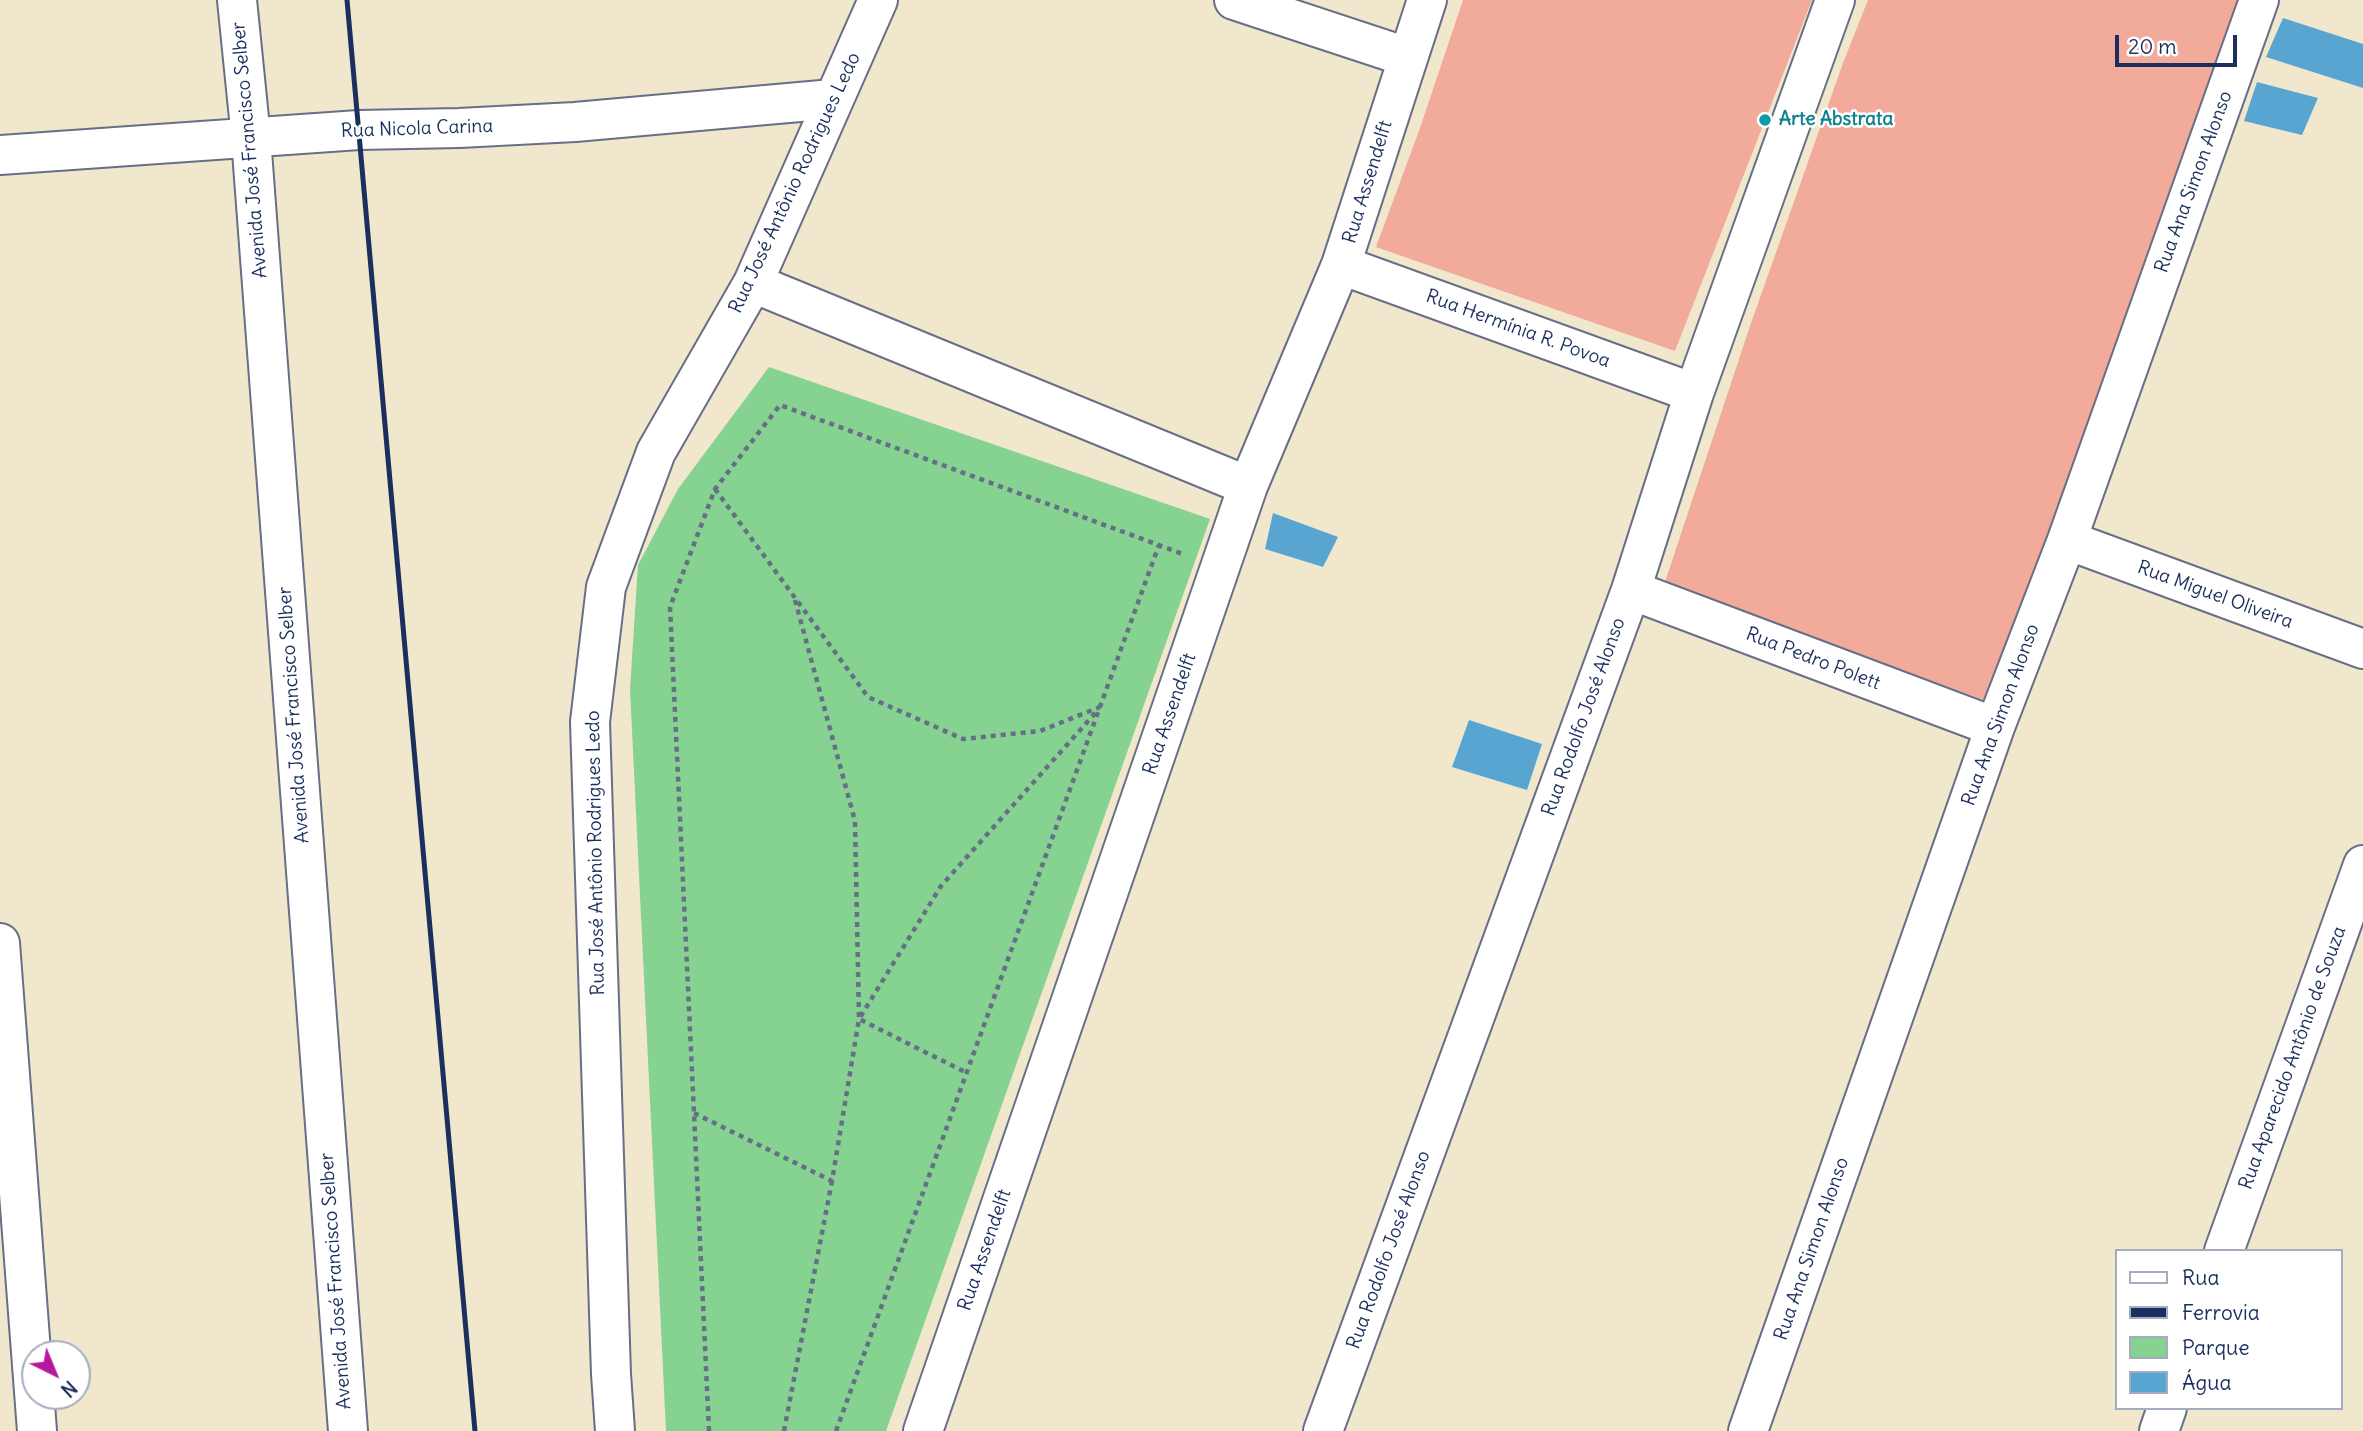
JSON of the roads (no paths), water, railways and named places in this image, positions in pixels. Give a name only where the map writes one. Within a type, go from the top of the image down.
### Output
[{"type":"street","name":"Avenida José Francisco Selber","points":[[237,0],[251,138],[348,1431]]},
{"type":"street","name":"Rua José Antônio Rodrigues Ledo","points":[[615,1431],[590,723],[606,587],[656,452],[753,283],[878,0]]},
{"type":"street","points":[[1234,0],[1407,57]]},
{"type":"street","name":"Rua Assendelft","points":[[923,1431],[1248,486],[1342,265],[1427,0]]},
{"type":"street","name":"Rua Rodolfo José Alonso","points":[[1323,1431],[1631,590],[1694,393],[1835,0]]},
{"type":"street","name":"Rua Ana Simon Alonso","points":[[1748,1431],[1995,727],[2067,540],[2259,0]]},
{"type":"street","name":"Rua Nicola Carina","points":[[0,155],[359,130],[575,122],[833,99]]},
{"type":"street","name":"Rua Hermínia R. Povoa","points":[[1342,265],[1694,393]]},
{"type":"street","points":[[753,283],[1248,486]]},
{"type":"street","name":"Rua Miguel Oliveira","points":[[2067,540],[2363,649]]},
{"type":"street","name":"Rua Pedro Polett","points":[[1631,590],[1995,727]]},
{"type":"street","name":"Rua Aparecido Antônio de Souza","points":[[2225,1249],[2363,864]]},
{"type":"street","points":[[0,943],[37,1431]]},
{"type":"street","points":[[2159,1431],[2166,1410]]},
{"type":"water","points":[[2283,18],[2363,44],[2363,88],[2266,57]]},
{"type":"water","points":[[2257,82],[2318,98],[2302,135],[2244,121]]},
{"type":"water","points":[[1273,513],[1338,537],[1323,567],[1265,549]]},
{"type":"water","points":[[1469,720],[1542,744],[1527,790],[1452,767]]},
{"type":"railway","points":[[347,0],[475,1431]]},
{"type":"place","name":"Arte Abstrata","points":[[1765,120]]}]
